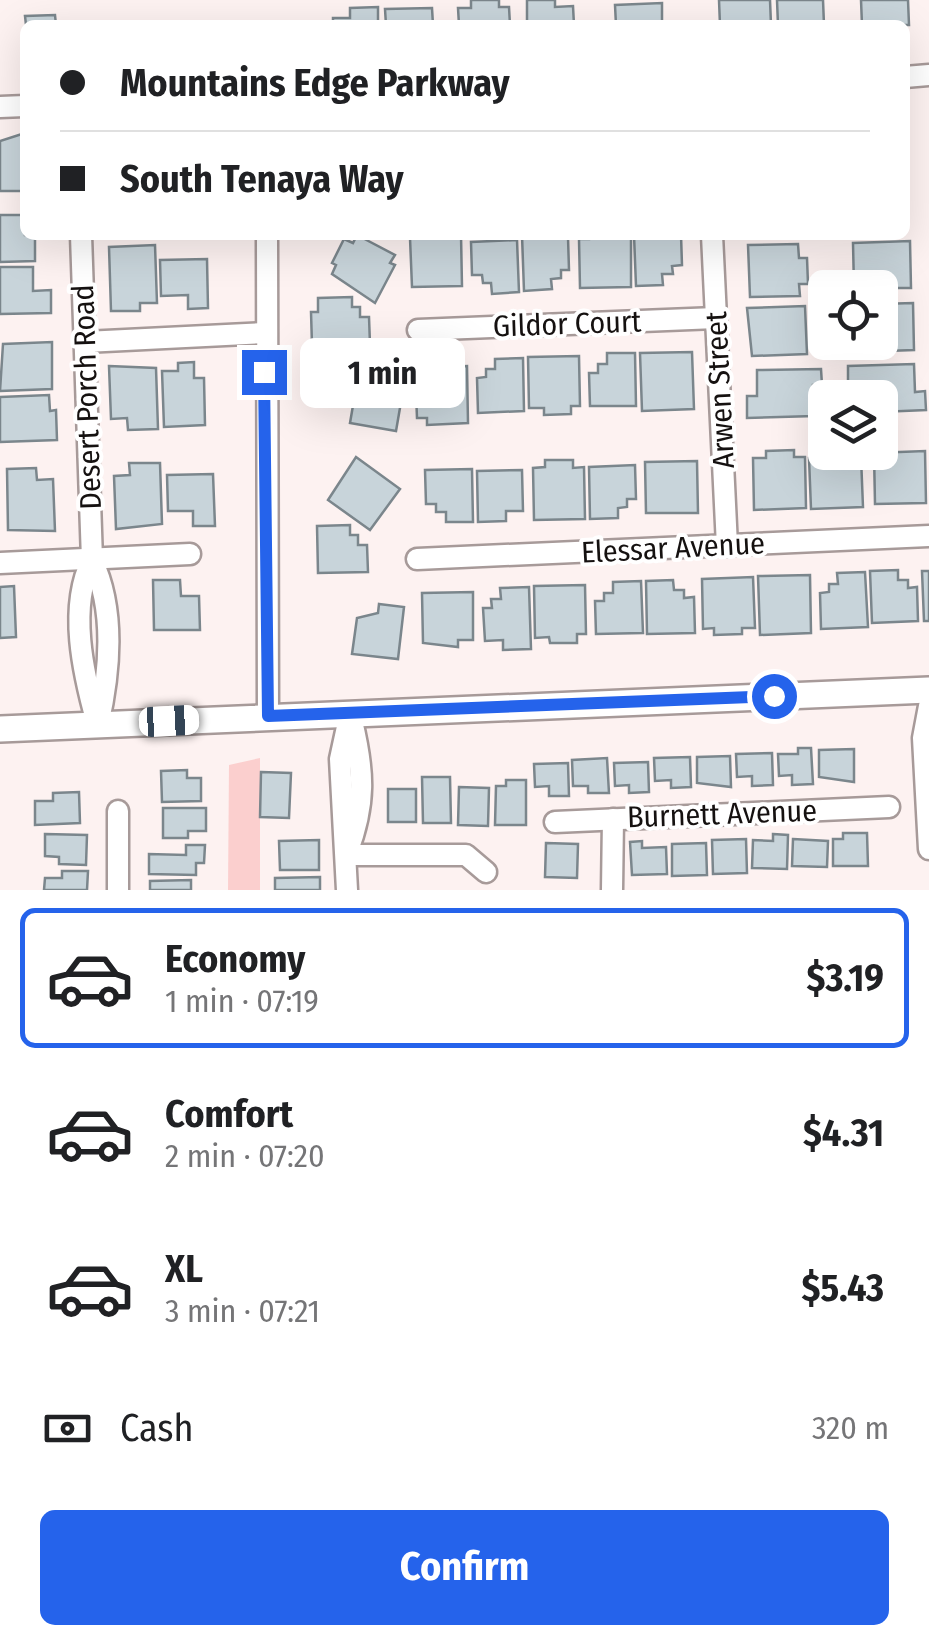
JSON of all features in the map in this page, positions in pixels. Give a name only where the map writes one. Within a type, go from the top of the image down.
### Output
[{"type":"street","name":"Desert Porch Road","points":[[82,240],[92,560],[80,584],[84,678],[98,725]]},
{"type":"street","points":[[267,240],[264,333],[268,716]]},
{"type":"street","name":"Arwen Street","points":[[712,240],[727,546]]},
{"type":"street","name":"Gildor Court","points":[[418,330],[716,318]]},
{"type":"street","points":[[86,342],[264,333]]},
{"type":"street","name":"Elessar Avenue","points":[[417,559],[929,536]]},
{"type":"street","points":[[0,563],[190,554]]},
{"type":"street","points":[[0,729],[929,690]]},
{"type":"street","points":[[929,706],[923,738],[929,848]]},
{"type":"street","points":[[346,890],[340,759],[350,713]]},
{"type":"street","name":"Burnett Avenue","points":[[555,822],[889,807]]},
{"type":"street","points":[[118,812],[118,890]]},
{"type":"street","points":[[612,890],[613,819]]},
{"type":"street","points":[[346,855],[466,855],[486,872]]},
{"type":"shaded area","points":[[260,758],[260,890],[228,890],[229,765]]},
{"type":"building","points":[[471,0],[499,0],[499,7],[509,7],[510,20],[459,20],[458,8],[471,8]]},
{"type":"building","points":[[527,0],[555,0],[555,7],[573,6],[574,20],[527,20]]},
{"type":"building","points":[[719,0],[770,0],[771,20],[720,20]]},
{"type":"building","points":[[777,0],[823,0],[824,20],[778,20]]},
{"type":"building","points":[[861,0],[908,0],[909,20],[862,20]]},
{"type":"building","points":[[662,3],[662,20],[616,20],[615,5]]},
{"type":"building","points":[[378,7],[378,20],[333,20],[350,18],[350,8]]},
{"type":"building","points":[[432,8],[433,20],[386,20],[385,9]]},
{"type":"building","points":[[55,15],[56,20],[25,20],[25,16]]},
{"type":"building","points":[[20,135],[20,191],[0,191],[0,141]]},
{"type":"building","points":[[0,215],[20,215],[20,240],[35,240],[35,261],[0,262]]},
{"type":"building","points":[[344,240],[366,240],[395,255],[390,263],[395,265],[375,303],[332,274],[336,265],[332,263]]},
{"type":"building","points":[[410,240],[461,240],[462,286],[412,287]]},
{"type":"building","points":[[517,240],[519,292],[492,294],[491,283],[483,283],[482,275],[472,275],[471,242]]},
{"type":"building","points":[[522,240],[568,240],[569,270],[561,270],[561,278],[551,279],[552,289],[524,291]]},
{"type":"building","points":[[579,240],[631,240],[631,287],[580,288]]},
{"type":"building","points":[[634,240],[681,240],[682,265],[672,266],[673,274],[662,274],[663,285],[636,286]]},
{"type":"building","points":[[910,241],[911,288],[898,288],[898,270],[854,270],[853,243]]},
{"type":"building","points":[[798,244],[799,258],[807,258],[808,284],[799,284],[800,296],[750,297],[748,245]]},
{"type":"building","points":[[155,245],[157,303],[140,303],[140,311],[111,311],[109,247]]},
{"type":"building","points":[[207,259],[208,308],[188,309],[188,295],[161,296],[160,260]]},
{"type":"building","points":[[0,267],[33,267],[33,291],[51,290],[51,313],[0,314]]},
{"type":"building","points":[[352,297],[352,307],[360,307],[360,317],[369,317],[370,344],[312,345],[311,312],[318,312],[318,298]]},
{"type":"building","points":[[898,303],[913,303],[914,350],[898,351]]},
{"type":"building","points":[[805,306],[807,354],[752,356],[747,308]]},
{"type":"building","points":[[52,342],[52,389],[0,391],[3,344]]},
{"type":"building","points":[[692,352],[694,409],[642,411],[640,353]]},
{"type":"building","points":[[607,353],[635,353],[636,406],[590,406],[589,373],[598,373],[598,364],[607,364]]},
{"type":"building","points":[[579,356],[580,406],[571,406],[571,414],[544,415],[544,408],[529,408],[528,357]]},
{"type":"building","points":[[523,358],[524,411],[478,413],[477,378],[486,377],[486,369],[495,369],[495,359]]},
{"type":"building","points":[[194,362],[194,378],[204,378],[205,425],[164,427],[162,371],[178,371],[178,363]]},
{"type":"building","points":[[914,364],[915,392],[925,391],[926,410],[898,411],[898,380],[848,380],[848,366]]},
{"type":"building","points":[[109,366],[156,368],[158,429],[128,430],[127,418],[111,419]]},
{"type":"building","points":[[467,366],[468,423],[427,425],[427,418],[417,418],[415,368]]},
{"type":"building","points":[[821,369],[822,380],[808,380],[808,416],[747,418],[747,396],[757,396],[757,370]]},
{"type":"building","points":[[379,374],[405,379],[396,431],[350,423],[356,388],[366,390],[367,382],[377,384]]},
{"type":"building","points":[[49,395],[50,411],[56,410],[57,440],[0,442],[0,397]]},
{"type":"building","points":[[794,450],[794,457],[805,457],[806,508],[754,510],[753,458],[766,458],[766,451]]},
{"type":"building","points":[[925,451],[926,503],[875,504],[874,470],[898,470],[898,452]]},
{"type":"building","points":[[356,457],[400,489],[370,530],[328,500]]},
{"type":"building","points":[[545,460],[573,460],[573,468],[584,467],[585,519],[534,520],[533,468],[545,467]]},
{"type":"building","points":[[697,461],[698,513],[646,513],[645,462]]},
{"type":"building","points":[[129,463],[160,463],[162,524],[116,529],[114,476],[130,475]]},
{"type":"building","points":[[635,465],[636,499],[627,499],[627,507],[618,508],[618,518],[590,519],[589,467]]},
{"type":"building","points":[[36,468],[37,480],[53,479],[55,531],[8,530],[7,469]]},
{"type":"building","points":[[472,469],[473,522],[446,522],[446,512],[436,512],[436,504],[426,504],[425,470]]},
{"type":"building","points":[[522,470],[523,511],[506,511],[506,521],[478,522],[477,471]]},
{"type":"building","points":[[809,470],[862,470],[863,507],[811,509]]},
{"type":"building","points":[[213,474],[215,526],[193,526],[193,511],[168,511],[167,475]]},
{"type":"building","points":[[350,525],[350,535],[358,535],[358,545],[367,545],[368,572],[318,573],[317,526]]},
{"type":"building","points":[[898,570],[898,580],[908,580],[908,588],[917,587],[918,621],[872,623],[870,571]]},
{"type":"building","points":[[922,571],[929,571],[929,621],[924,621]]},
{"type":"building","points":[[865,572],[868,627],[821,629],[820,593],[829,592],[829,584],[838,584],[837,573]]},
{"type":"building","points":[[810,575],[811,633],[760,635],[758,576]]},
{"type":"building","points":[[753,577],[755,628],[742,628],[742,634],[714,635],[714,628],[703,629],[702,579]]},
{"type":"building","points":[[153,580],[180,580],[181,596],[199,596],[200,630],[154,630]]},
{"type":"building","points":[[673,580],[674,590],[684,590],[684,598],[694,597],[695,633],[647,634],[646,581]]},
{"type":"building","points":[[641,581],[643,633],[596,634],[595,601],[604,601],[604,593],[613,593],[613,582]]},
{"type":"building","points":[[585,585],[586,634],[577,634],[577,643],[550,643],[549,637],[535,638],[534,586]]},
{"type":"building","points":[[14,586],[16,637],[0,638],[0,587]]},
{"type":"building","points":[[529,587],[531,649],[503,650],[503,640],[485,641],[483,608],[492,608],[491,599],[501,599],[500,588]]},
{"type":"building","points":[[473,592],[473,640],[458,640],[458,647],[423,643],[422,593]]},
{"type":"building","points":[[379,604],[404,607],[398,659],[352,654],[357,618],[378,613]]},
{"type":"building","points":[[798,748],[811,748],[813,784],[792,785],[792,775],[779,776],[778,754],[798,754]]},
{"type":"building","points":[[854,749],[854,782],[819,777],[819,750]]},
{"type":"building","points":[[772,753],[773,785],[752,786],[752,776],[737,777],[736,754]]},
{"type":"building","points":[[730,756],[731,787],[697,783],[697,757]]},
{"type":"building","points":[[690,757],[691,787],[671,788],[671,780],[655,781],[654,758]]},
{"type":"building","points":[[607,758],[609,793],[588,793],[588,786],[573,786],[572,760]]},
{"type":"building","points":[[648,762],[649,792],[629,793],[629,785],[615,786],[614,763]]},
{"type":"building","points":[[568,763],[569,796],[549,796],[549,786],[535,787],[534,764]]},
{"type":"building","points":[[187,770],[187,778],[201,778],[201,801],[162,802],[161,771]]},
{"type":"building","points":[[261,772],[291,773],[289,818],[260,817]]},
{"type":"building","points":[[422,777],[450,777],[451,823],[423,823]]},
{"type":"building","points":[[506,780],[526,780],[526,825],[495,825],[496,786],[506,786]]},
{"type":"building","points":[[459,787],[489,788],[488,826],[458,825]]},
{"type":"building","points":[[388,789],[416,789],[416,822],[388,822]]},
{"type":"building","points":[[79,792],[80,823],[35,825],[35,801],[53,801],[53,793]]},
{"type":"building","points":[[163,808],[206,808],[206,831],[188,831],[188,838],[163,838]]},
{"type":"building","points":[[843,833],[867,833],[868,866],[833,866],[833,839],[843,839]]},
{"type":"building","points":[[45,834],[87,835],[86,865],[59,864],[59,857],[45,856]]},
{"type":"building","points":[[773,834],[788,835],[787,869],[752,868],[753,840],[773,841]]},
{"type":"building","points":[[746,839],[747,873],[713,874],[712,840]]},
{"type":"building","points":[[793,839],[828,841],[827,867],[792,866]]},
{"type":"building","points":[[319,840],[319,870],[280,870],[279,841]]},
{"type":"building","points":[[642,841],[642,848],[666,847],[667,874],[632,875],[630,842]]},
{"type":"building","points":[[546,843],[578,844],[577,878],[545,877]]},
{"type":"building","points":[[706,843],[707,875],[672,876],[672,844]]},
{"type":"building","points":[[186,845],[205,845],[204,863],[196,863],[196,875],[149,874],[149,854],[186,855]]},
{"type":"building","points":[[62,871],[88,871],[87,890],[44,890],[45,878],[62,878]]},
{"type":"building","points":[[320,877],[320,890],[275,890],[275,878]]},
{"type":"building","points":[[191,880],[191,890],[150,890],[150,881]]},
{"type":"route","points":[[264,372],[268,716],[774,696]]}]
